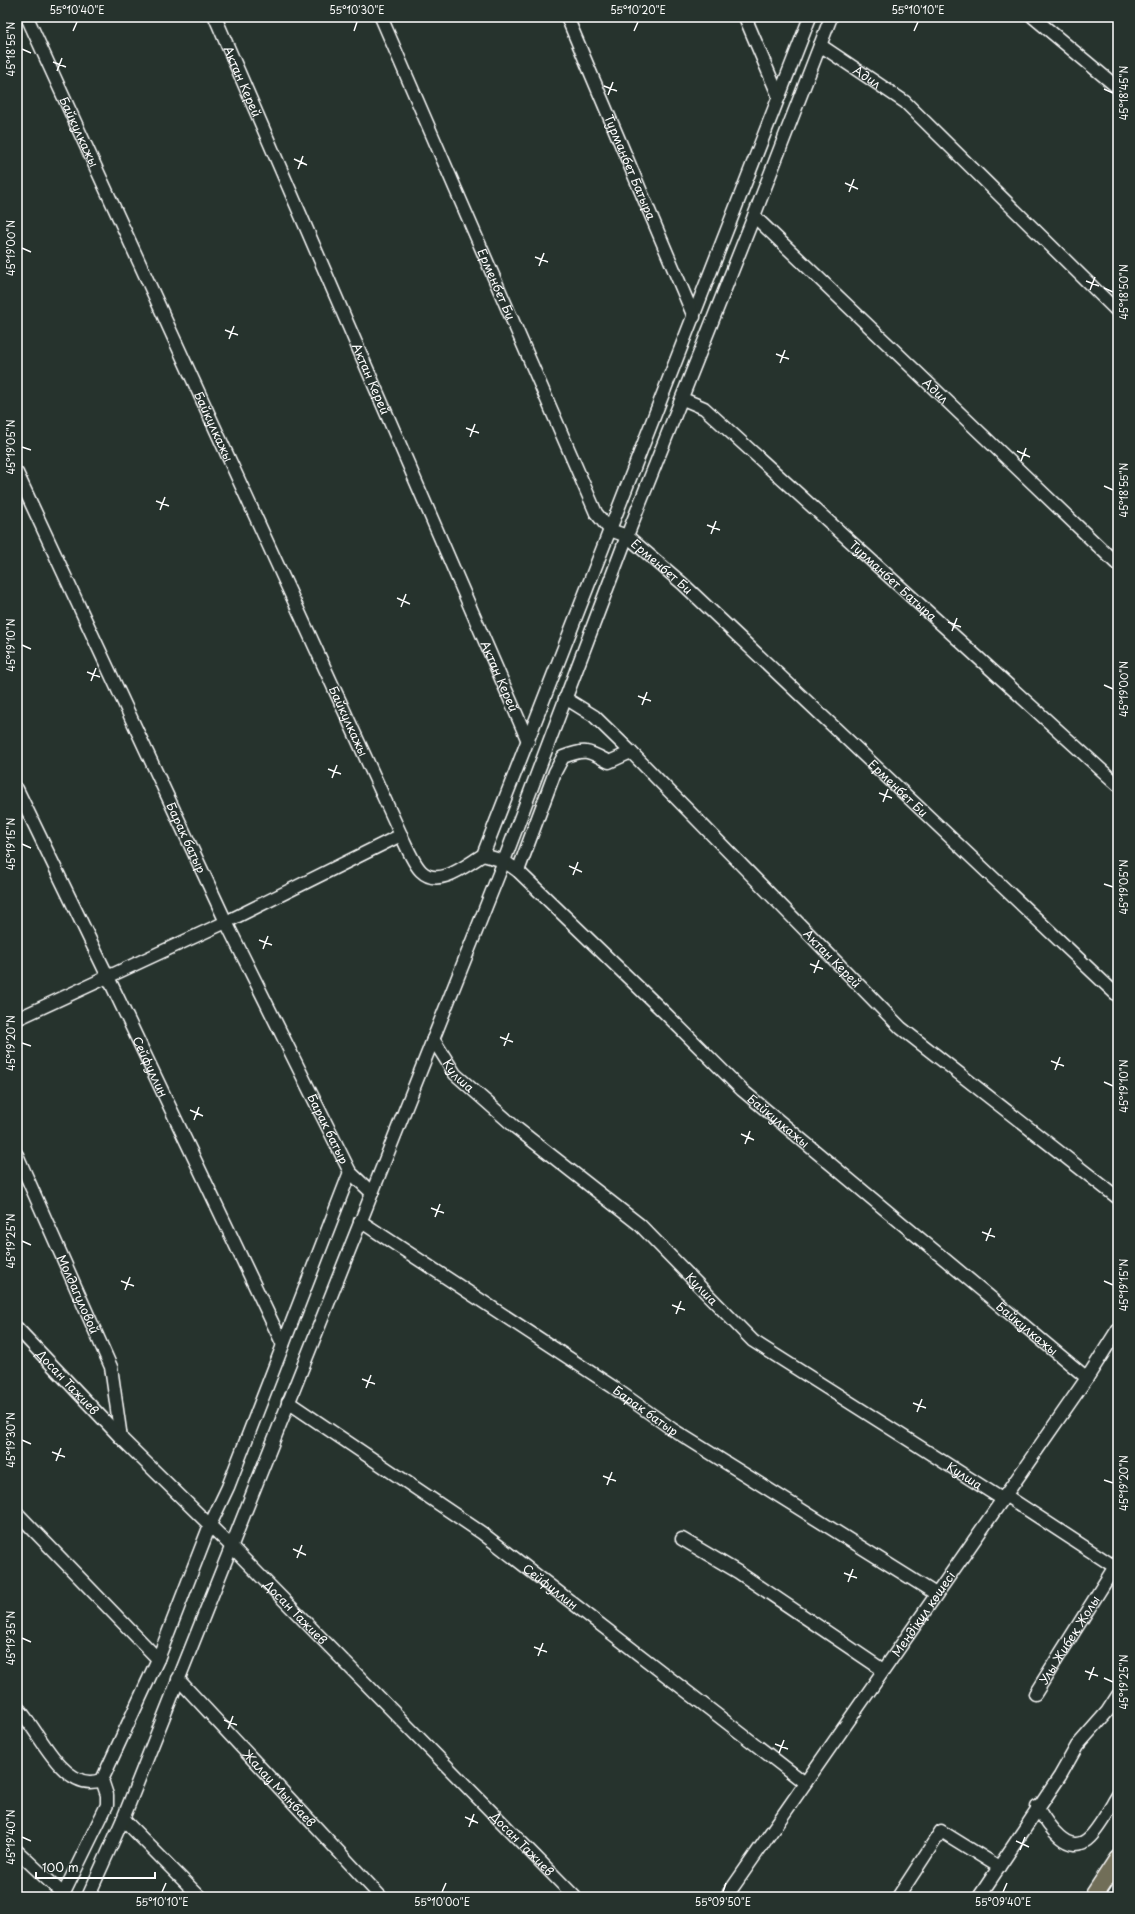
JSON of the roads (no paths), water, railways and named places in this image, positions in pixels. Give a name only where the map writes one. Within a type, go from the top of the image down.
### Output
[{"type":"highway","points":[[1093,1897],[1118,1859]]},
{"type":"street","name":"Байкулкажы","points":[[27,17],[401,835],[421,871],[438,878],[446,876],[483,854],[504,861],[518,871],[666,1014],[742,1090],[1087,1378]]},
{"type":"street","name":"Актан Керей","points":[[215,17],[528,741]]},
{"type":"street","name":"Ерменбет Би","points":[[381,17],[596,513],[610,530],[627,536],[683,584],[1118,996]]},
{"type":"street","name":"Турманбет Батыра","points":[[567,17],[694,317]]},
{"type":"street","points":[[744,17],[779,97]]},
{"type":"street","points":[[483,854],[810,17]]},
{"type":"street","points":[[88,1897],[123,1819],[504,861],[627,536],[683,399],[831,17]]},
{"type":"street","points":[[1033,17],[1118,88]]},
{"type":"street","name":"Адил","points":[[820,45],[905,102],[1118,312]]},
{"type":"street","name":"Адил","points":[[754,216],[1118,565]]},
{"type":"street","name":"Турманбет Батыра","points":[[683,399],[704,408],[1118,785]]},
{"type":"street","name":"Барак батыр","points":[[17,473],[226,922],[350,1172],[372,1193]]},
{"type":"street","name":"Актан Керей","points":[[565,698],[594,716],[631,752],[901,1028],[1118,1198]]},
{"type":"street","points":[[518,871],[555,772],[563,757],[576,752],[592,752],[609,762],[631,752]]},
{"type":"street","name":"Сейфуллин","points":[[17,789],[283,1345]]},
{"type":"street","points":[[17,1019],[226,922],[401,835]]},
{"type":"street","name":"Кулша","points":[[433,1039],[455,1074],[515,1127],[640,1225],[753,1341],[1085,1546],[1117,1568]]},
{"type":"street","name":"Молдагуловой","points":[[17,1156],[111,1367],[121,1438]]},
{"type":"street","points":[[17,1851],[62,1895],[107,1805],[107,1795],[102,1780],[158,1659],[210,1525],[234,1473],[350,1172]]},
{"type":"street","name":"Барак батыр","points":[[360,1221],[613,1387],[672,1429],[936,1594]]},
{"type":"street","name":"Досан Тажиев","points":[[17,1328],[121,1438],[231,1546],[575,1897]]},
{"type":"street","name":"Меңдіқұл көшесі","points":[[726,1897],[1087,1378],[1118,1329]]},
{"type":"street","name":"Сейфуллин","points":[[288,1402],[482,1533],[805,1783]]},
{"type":"street","points":[[17,1513],[158,1659]]},
{"type":"street","points":[[682,1539],[738,1572],[883,1670]]},
{"type":"street","name":"Улы Жибек Жолы","points":[[1035,1694],[1117,1568]]},
{"type":"street","name":"Жалау Мыңбаев","points":[[178,1680],[381,1897]]},
{"type":"street","points":[[979,1897],[1037,1807],[1060,1776],[1077,1746],[1108,1712],[1118,1695]]},
{"type":"street","points":[[20,1716],[66,1772],[79,1780],[90,1782],[102,1780]]},
{"type":"street","points":[[1037,1807],[1049,1826],[1058,1835],[1069,1844],[1080,1844],[1090,1837],[1118,1795]]},
{"type":"street","points":[[123,1819],[200,1897]]},
{"type":"street","points":[[898,1897],[941,1831],[999,1866]]}]
